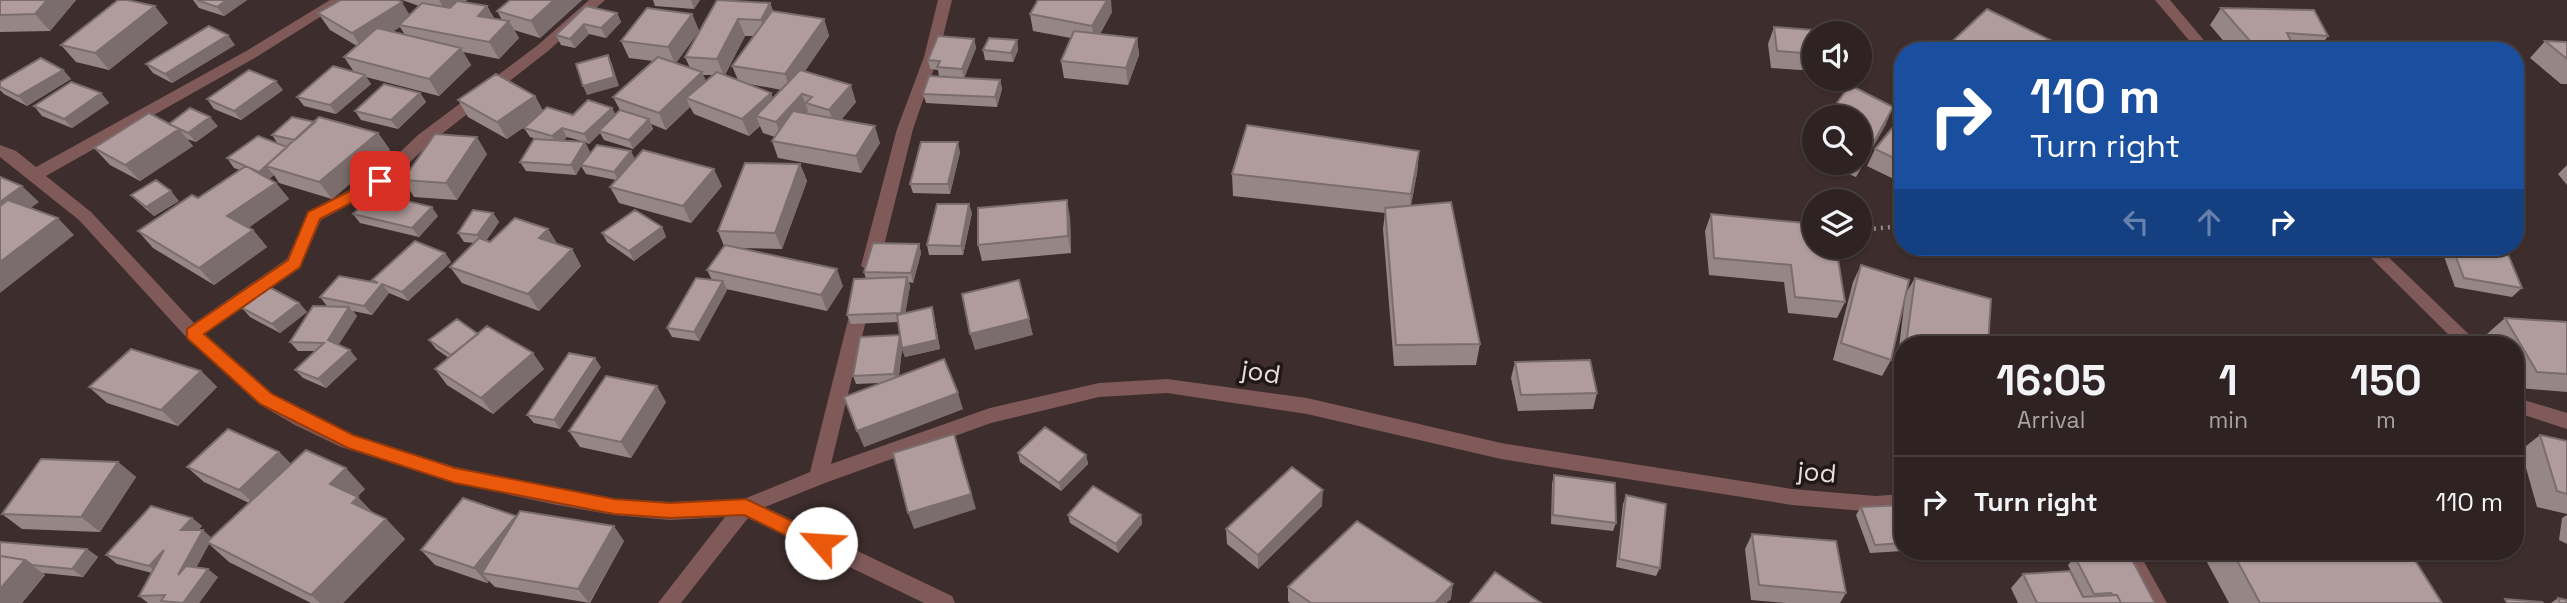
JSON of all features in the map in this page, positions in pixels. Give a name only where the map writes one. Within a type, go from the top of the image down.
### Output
[{"type":"street","points":[[33,176],[253,53],[340,0]]},
{"type":"street","points":[[193,333],[294,263],[314,216],[380,181],[424,139],[543,48],[598,0]]},
{"type":"street","points":[[818,477],[905,129],[931,57],[946,0]]},
{"type":"street","points":[[2162,0],[2198,42]]},
{"type":"street","points":[[3,156],[85,216],[193,333],[266,399],[302,420],[348,440],[455,475],[614,507],[670,511],[746,507],[945,603]]},
{"type":"street","points":[[2377,256],[2462,336]]},
{"type":"street","name":"jod","points":[[668,603],[746,507],[818,477],[990,416],[1099,390],[1167,386],[1307,406],[1403,430],[1540,458],[1792,497],[1894,502]]},
{"type":"street","points":[[2524,408],[2567,421]]},
{"type":"street","points":[[2132,560],[2157,603]]},
{"type":"path","points":[[1872,229],[1894,227]]},
{"type":"building","points":[[0,0],[47,0],[35,14],[0,15]]},
{"type":"building","points":[[118,0],[155,6],[95,53],[61,45]]},
{"type":"building","points":[[197,0],[227,0],[217,7]]},
{"type":"building","points":[[341,0],[402,2],[352,33],[318,13]]},
{"type":"building","points":[[510,0],[554,0],[531,21],[497,11]]},
{"type":"building","points":[[717,0],[770,3],[761,20],[738,19],[717,59],[685,57]]},
{"type":"building","points":[[1038,0],[1107,0],[1092,26],[1030,14]]},
{"type":"building","points":[[457,1],[487,6],[478,16],[509,21],[489,42],[399,25],[422,3],[450,8]]},
{"type":"building","points":[[586,6],[617,13],[601,28],[584,24],[570,39],[556,35]]},
{"type":"building","points":[[647,8],[692,14],[668,47],[621,41]]},
{"type":"building","points":[[2221,8],[2314,10],[2328,36],[2287,33],[2292,42],[2251,42]]},
{"type":"building","points":[[1987,9],[2054,42],[1952,42]]},
{"type":"building","points":[[772,11],[824,19],[785,74],[732,66]]},
{"type":"building","points":[[209,26],[228,35],[165,74],[146,64]]},
{"type":"building","points":[[1774,27],[1802,29],[1802,53],[1777,51]]},
{"type":"building","points":[[377,28],[461,48],[429,79],[344,57]]},
{"type":"building","points":[[1074,31],[1137,38],[1126,68],[1061,61]]},
{"type":"building","points":[[938,36],[974,39],[962,69],[937,67],[940,61],[928,60]]},
{"type":"building","points":[[989,38],[1017,40],[1011,53],[983,50]]},
{"type":"building","points":[[2545,41],[2567,42],[2567,59]]},
{"type":"building","points":[[608,55],[614,77],[583,86],[576,64]]},
{"type":"building","points":[[658,57],[702,72],[659,113],[613,97]]},
{"type":"building","points":[[41,58],[63,70],[18,96],[0,87],[0,82]]},
{"type":"building","points":[[333,66],[365,75],[330,105],[297,97]]},
{"type":"building","points":[[249,70],[276,81],[234,111],[207,99]]},
{"type":"building","points":[[800,70],[851,85],[829,110],[806,103],[812,97],[802,94],[776,122],[756,116]]},
{"type":"building","points":[[717,72],[771,93],[742,119],[686,98]]},
{"type":"building","points":[[496,74],[535,96],[497,122],[458,100]]},
{"type":"building","points":[[929,76],[1000,80],[995,97],[923,94]]},
{"type":"building","points":[[71,82],[101,93],[64,119],[34,106]]},
{"type":"building","points":[[384,84],[420,93],[391,120],[355,111]]},
{"type":"building","points":[[1846,91],[1862,91],[1893,107],[1872,145],[1872,105],[1836,105]]},
{"type":"building","points":[[588,100],[612,108],[584,134],[562,128],[552,136],[524,128],[547,107],[573,115]]},
{"type":"building","points":[[190,108],[210,117],[188,133],[169,124]]},
{"type":"building","points":[[620,110],[649,119],[629,140],[599,131]]},
{"type":"building","points":[[793,111],[875,126],[856,156],[772,141]]},
{"type":"building","points":[[149,113],[179,129],[125,165],[94,148]]},
{"type":"building","points":[[292,117],[315,122],[295,140],[272,135]]},
{"type":"building","points":[[319,117],[378,133],[319,182],[266,166]]},
{"type":"building","points":[[1247,125],[1419,151],[1411,194],[1232,174]]},
{"type":"building","points":[[1894,126],[1894,158],[1875,149]]},
{"type":"building","points":[[435,134],[477,137],[446,183],[403,180]]},
{"type":"building","points":[[258,136],[287,147],[259,172],[227,158]]},
{"type":"building","points":[[534,139],[585,142],[571,165],[520,162]]},
{"type":"building","points":[[921,142],[958,142],[948,184],[910,184]]},
{"type":"building","points":[[597,145],[631,151],[614,172],[581,165]]},
{"type":"building","points":[[643,150],[714,169],[683,206],[610,187]]},
{"type":"building","points":[[745,163],[800,164],[775,233],[718,231]]},
{"type":"building","points":[[246,166],[276,183],[227,216],[253,230],[199,268],[138,231],[192,195],[198,198]]},
{"type":"building","points":[[0,177],[22,186],[0,202]]},
{"type":"building","points":[[156,180],[171,191],[146,207],[131,195]]},
{"type":"building","points":[[374,193],[432,207],[412,228],[353,214]]},
{"type":"building","points":[[8,200],[58,218],[0,262],[0,206]]},
{"type":"building","points":[[1067,200],[1068,236],[978,245],[978,208]]},
{"type":"building","points":[[1451,202],[1480,344],[1396,345],[1385,208]]},
{"type":"building","points":[[937,204],[969,204],[961,246],[927,245]]},
{"type":"building","points":[[473,210],[493,213],[477,235],[458,233]]},
{"type":"building","points":[[635,210],[662,227],[629,251],[602,233]]},
{"type":"building","points":[[1711,214],[1802,223],[1802,259],[1838,259],[1845,302],[1795,297],[1791,265],[1714,258]]},
{"type":"building","points":[[515,218],[548,229],[539,238],[572,249],[528,294],[450,267],[479,238],[490,242]]},
{"type":"building","points":[[415,241],[445,253],[402,292],[382,284],[364,306],[320,297],[339,276],[378,283],[372,280]]},
{"type":"building","points":[[873,243],[919,244],[911,273],[864,272]]},
{"type":"building","points":[[725,245],[837,269],[821,295],[707,270]]},
{"type":"building","points":[[2455,256],[2509,256],[2522,288],[2464,278]]},
{"type":"building","points":[[1861,265],[1909,280],[1896,336],[1894,336],[1891,360],[1841,343]]},
{"type":"building","points":[[907,277],[901,313],[847,315],[854,279]]},
{"type":"building","points":[[696,278],[723,281],[694,332],[667,328]]},
{"type":"building","points":[[1915,278],[1991,299],[1989,336],[1907,336]]},
{"type":"building","points":[[1019,280],[1029,319],[970,334],[962,294]]},
{"type":"building","points":[[269,287],[299,303],[272,324],[242,308]]},
{"type":"building","points":[[313,306],[349,307],[328,340],[350,350],[318,379],[295,370],[324,343],[290,342]]},
{"type":"building","points":[[932,307],[937,340],[902,348],[897,315]]},
{"type":"building","points":[[2505,318],[2567,322],[2567,374],[2537,372],[2524,350],[2524,336],[2516,336]]},
{"type":"building","points":[[457,319],[478,334],[451,355],[429,340]]},
{"type":"building","points":[[487,326],[533,353],[481,398],[435,369]]},
{"type":"building","points":[[900,335],[894,374],[853,376],[860,337]]},
{"type":"building","points":[[131,349],[201,371],[161,410],[89,387]]},
{"type":"building","points":[[569,353],[595,358],[554,420],[527,415]]},
{"type":"building","points":[[944,359],[958,393],[857,431],[844,397]]},
{"type":"building","points":[[1590,360],[1597,393],[1521,395],[1515,362]]},
{"type":"building","points":[[606,376],[657,386],[621,442],[569,431]]},
{"type":"building","points":[[1045,427],[1086,455],[1059,483],[1018,453]]},
{"type":"building","points":[[228,429],[279,452],[239,490],[187,467]]},
{"type":"building","points":[[954,434],[971,494],[908,513],[893,453]]},
{"type":"building","points":[[2540,435],[2567,441],[2567,494],[2557,491]]},
{"type":"building","points":[[306,450],[346,468],[330,484],[358,497],[352,503],[386,519],[311,595],[207,542]]},
{"type":"building","points":[[41,459],[118,462],[81,517],[2,514]]},
{"type":"building","points":[[1292,467],[1323,490],[1258,555],[1226,529]]},
{"type":"building","points":[[1554,475],[1615,483],[1616,523],[1553,515]]},
{"type":"building","points":[[1093,486],[1141,515],[1116,544],[1068,515]]},
{"type":"building","points":[[1626,495],[1666,504],[1660,568],[1619,559]]},
{"type":"building","points":[[463,498],[516,516],[474,568],[421,550]]},
{"type":"building","points":[[1894,505],[1894,544],[1875,545],[1861,507]]},
{"type":"building","points":[[151,506],[192,518],[181,530],[203,530],[178,575],[186,566],[208,569],[183,603],[161,601],[165,595],[139,596],[164,550],[149,566],[106,555]]},
{"type":"building","points":[[520,511],[614,526],[578,589],[482,573]]},
{"type":"building","points":[[1357,521],[1453,584],[1435,603],[1311,603],[1288,587]]},
{"type":"building","points":[[1752,534],[1836,541],[1846,593],[1759,585]]},
{"type":"building","points":[[0,542],[87,549],[72,569],[32,565],[25,560],[0,556]]},
{"type":"building","points":[[0,556],[25,560],[0,589]]},
{"type":"building","points":[[2077,560],[2132,560],[2155,603],[2121,603],[2117,595],[2111,593],[2094,594]]},
{"type":"building","points":[[2237,560],[2415,560],[2442,603],[2260,603]]},
{"type":"building","points":[[2070,571],[2083,597],[2117,595],[2121,603],[2037,603],[2023,574]]},
{"type":"building","points":[[1495,572],[1541,603],[1470,603]]},
{"type":"building","points":[[2558,598],[2567,600],[2567,603],[2560,603]]},
{"type":"building","points":[[2505,599],[2542,602],[2543,603],[2507,603]]},
{"type":"route","points":[[380,181],[314,216],[294,263],[193,333],[266,399],[302,420],[348,440],[455,475],[614,507],[670,511],[746,507],[821,543]]}]
